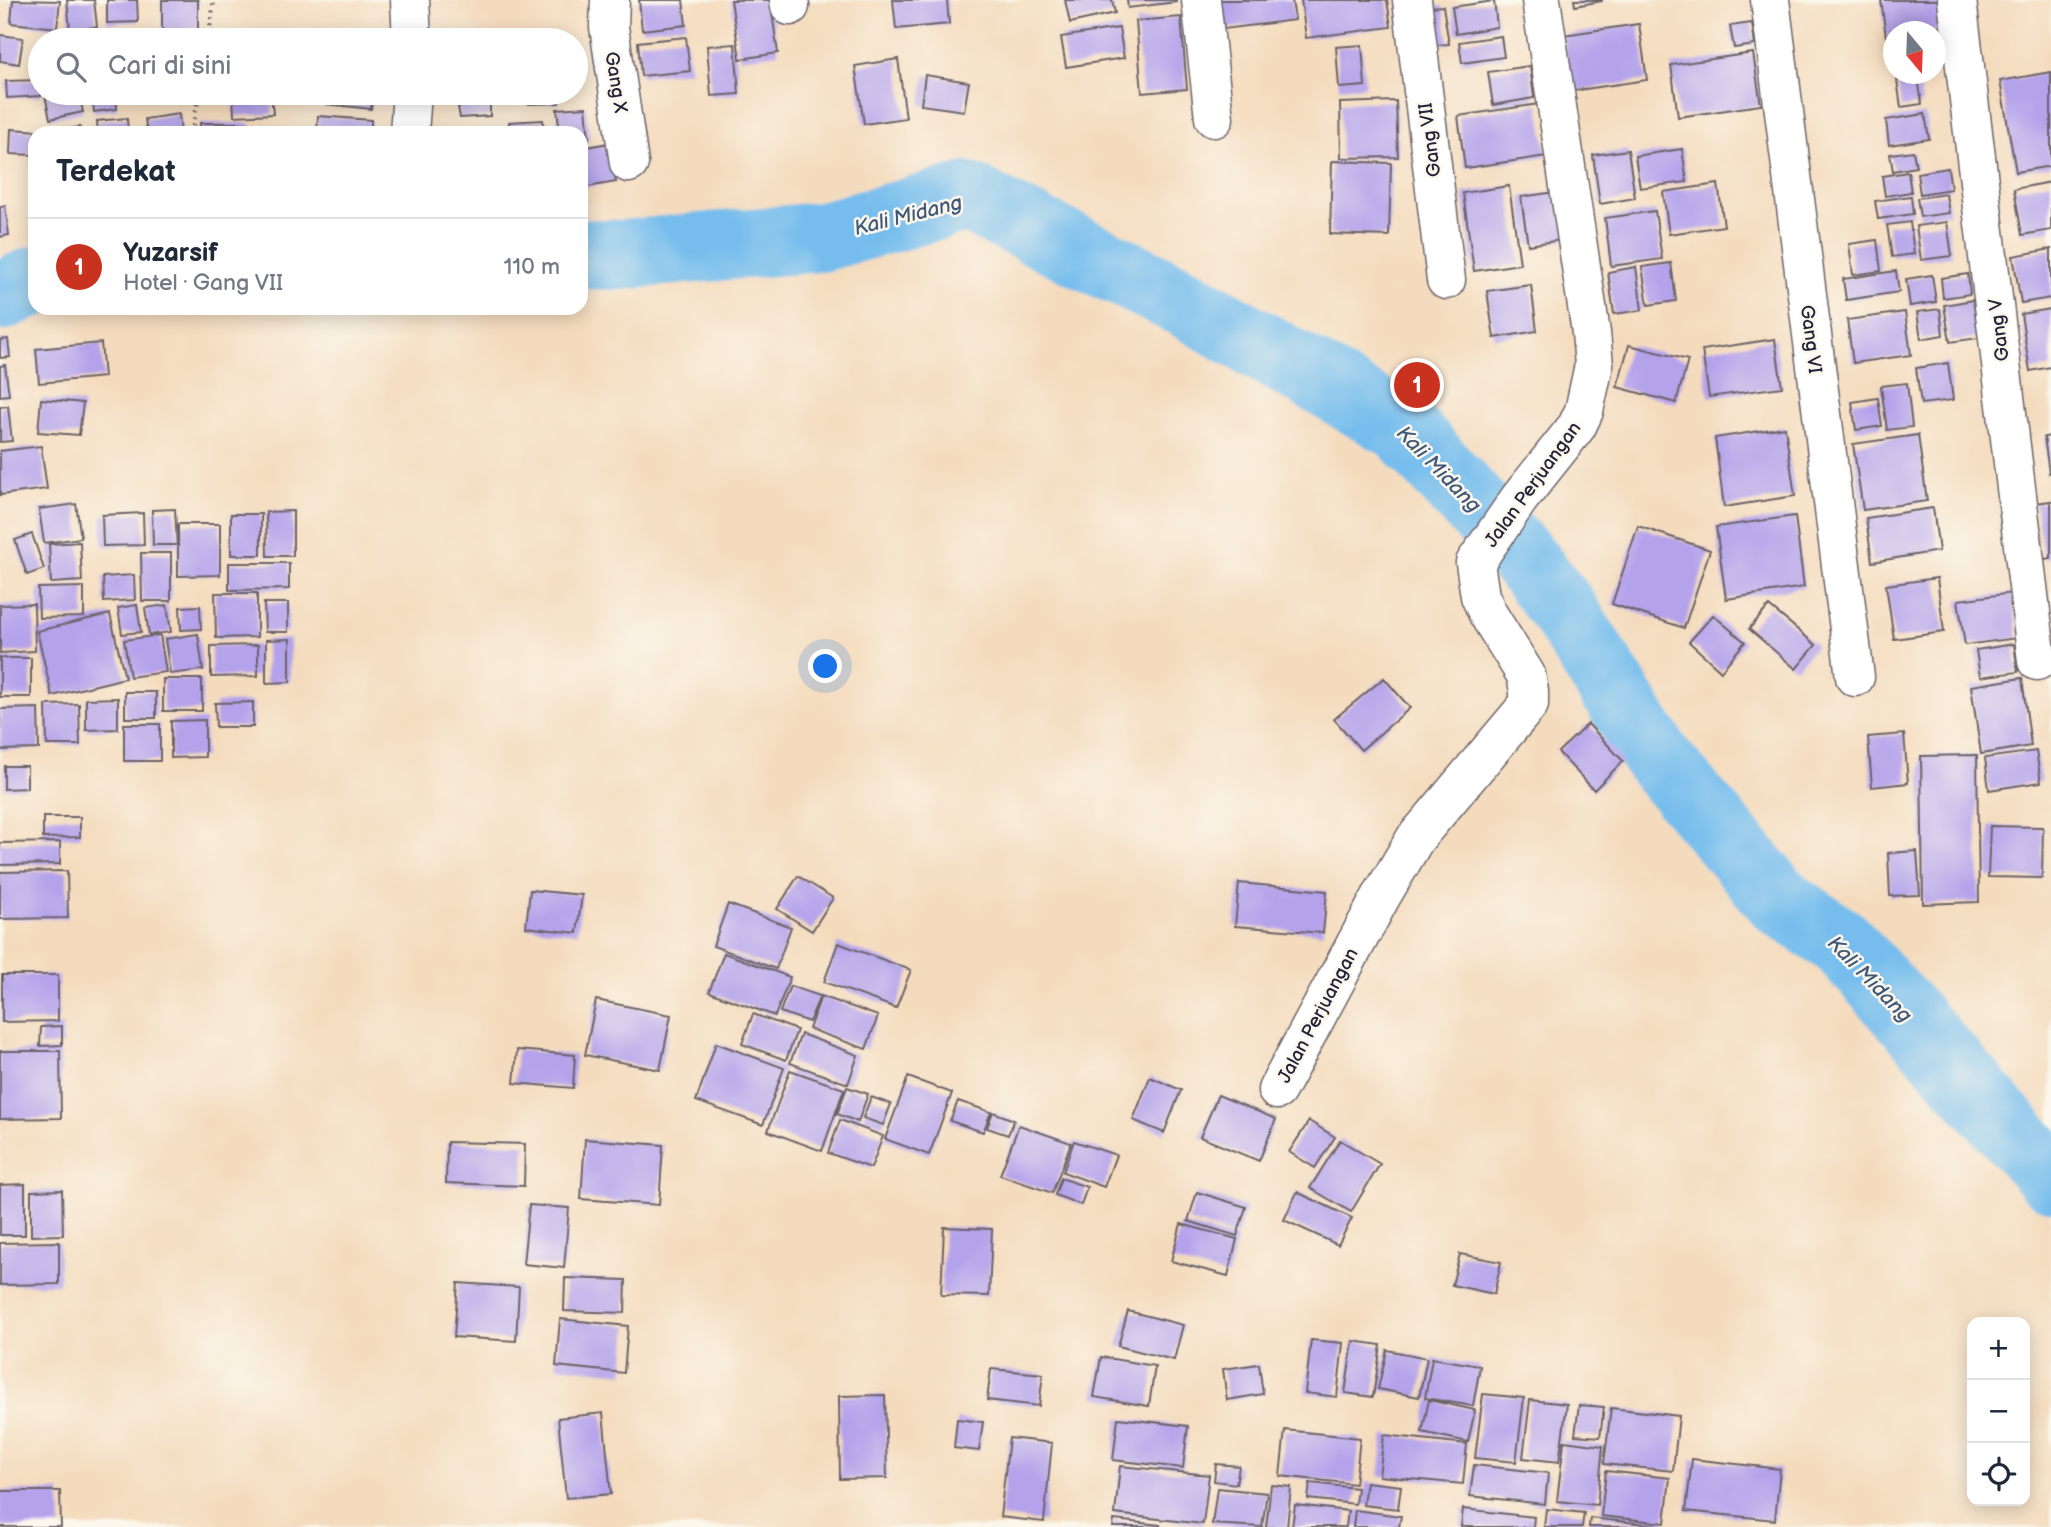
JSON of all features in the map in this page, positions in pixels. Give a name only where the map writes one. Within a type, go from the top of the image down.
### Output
[{"type":"street","points":[[410,0],[411,28]]},
{"type":"street","name":"Gang X","points":[[611,0],[609,27],[629,163]]},
{"type":"street","points":[[1201,0],[1214,118]]},
{"type":"street","name":"Gang VII","points":[[1412,0],[1447,280]]},
{"type":"street","name":"Jalan Perjuangan","points":[[1277,1090],[1415,839],[1529,704],[1526,675],[1488,614],[1480,596],[1475,563],[1519,499],[1577,426],[1584,411],[1594,365],[1541,0]]},
{"type":"street","name":"Gang VI","points":[[1770,0],[1855,677]]},
{"type":"street","name":"Gang V","points":[[1957,0],[2037,660]]},
{"type":"street","points":[[410,126],[411,105]]},
{"type":"path","points":[[210,28],[214,0]]},
{"type":"path","points":[[193,126],[197,105]]},
{"type":"building","points":[[13,0],[60,1],[57,28],[11,23]]},
{"type":"building","points":[[67,0],[94,0],[97,27],[70,28]]},
{"type":"building","points":[[107,0],[137,0],[138,22],[107,23]]},
{"type":"building","points":[[162,0],[198,0],[198,28],[162,28]]},
{"type":"building","points":[[639,0],[683,0],[686,25],[642,30]]},
{"type":"building","points":[[731,0],[770,0],[778,53],[740,59]]},
{"type":"building","points":[[893,0],[947,0],[949,24],[896,29]]},
{"type":"building","points":[[1065,0],[1112,0],[1115,13],[1070,23]]},
{"type":"building","points":[[1127,0],[1176,0],[1176,2],[1128,8]]},
{"type":"building","points":[[1220,0],[1292,0],[1295,20],[1224,29]]},
{"type":"building","points":[[1301,0],[1387,0],[1391,27],[1306,38]]},
{"type":"building","points":[[1574,0],[1602,0],[1602,1],[1575,6]]},
{"type":"building","points":[[1881,0],[1940,0],[1943,21],[1884,21]]},
{"type":"building","points":[[1494,1],[1497,27],[1456,34],[1452,7]]},
{"type":"building","points":[[1443,6],[1449,44],[1436,45],[1431,7]]},
{"type":"building","points":[[1181,17],[1187,89],[1142,93],[1136,21]]},
{"type":"building","points":[[1752,23],[1755,45],[1734,48],[1730,26]]},
{"type":"building","points":[[1639,24],[1647,80],[1571,91],[1563,35]]},
{"type":"building","points":[[1119,28],[1124,58],[1066,67],[1061,37]]},
{"type":"building","points":[[0,35],[23,38],[19,64],[0,61]]},
{"type":"building","points":[[1501,36],[1504,57],[1462,63],[1459,42]]},
{"type":"building","points":[[686,37],[690,71],[641,76],[638,42]]},
{"type":"building","points":[[735,44],[739,94],[711,96],[707,46]]},
{"type":"building","points":[[1362,45],[1365,86],[1339,88],[1336,47]]},
{"type":"building","points":[[1753,53],[1761,105],[1678,117],[1671,65]]},
{"type":"building","points":[[898,59],[906,118],[864,124],[855,66]]},
{"type":"building","points":[[1530,66],[1534,98],[1493,105],[1488,72]]},
{"type":"building","points":[[2051,72],[2051,166],[2016,172],[2000,81]]},
{"type":"building","points":[[925,75],[969,82],[964,111],[921,105]]},
{"type":"building","points":[[28,80],[28,97],[7,98],[6,81]]},
{"type":"building","points":[[1898,84],[1919,84],[1922,104],[1901,107]]},
{"type":"building","points":[[1396,101],[1398,157],[1341,158],[1340,103]]},
{"type":"building","points":[[1539,104],[1547,156],[1465,168],[1458,116]]},
{"type":"building","points":[[47,105],[82,105],[83,112],[50,119]]},
{"type":"building","points":[[93,105],[117,105],[117,109],[94,112]]},
{"type":"building","points":[[234,105],[272,105],[273,114],[234,116]]},
{"type":"building","points":[[335,105],[372,105],[371,109]]},
{"type":"building","points":[[490,105],[490,116],[460,118],[458,107]]},
{"type":"building","points":[[586,107],[588,126],[559,126],[557,109]]},
{"type":"building","points":[[179,114],[180,126],[146,126],[145,119]]},
{"type":"building","points":[[1925,114],[1929,139],[1889,145],[1886,120]]},
{"type":"building","points":[[318,116],[371,120],[371,126],[317,126]]},
{"type":"building","points":[[127,118],[128,126],[97,126],[97,121]]},
{"type":"building","points":[[543,120],[543,126],[509,126],[509,122]]},
{"type":"building","points":[[200,123],[250,123],[250,126],[200,126]]},
{"type":"building","points":[[11,129],[28,130],[28,155],[10,154]]},
{"type":"building","points":[[609,143],[616,182],[588,187],[588,147]]},
{"type":"building","points":[[1682,149],[1687,182],[1640,188],[1635,156]]},
{"type":"building","points":[[1628,150],[1635,198],[1600,204],[1593,155]]},
{"type":"building","points":[[1913,151],[1916,167],[1893,171],[1890,154]]},
{"type":"building","points":[[1332,161],[1391,163],[1389,236],[1330,234]]},
{"type":"building","points":[[1948,168],[1951,189],[1920,194],[1917,173]]},
{"type":"building","points":[[1908,172],[1911,192],[1885,196],[1882,176]]},
{"type":"building","points":[[2051,182],[2051,230],[2022,235],[2014,189]]},
{"type":"building","points":[[1718,184],[1724,226],[1669,234],[1663,192]]},
{"type":"building","points":[[1509,186],[1520,264],[1474,271],[1463,193]]},
{"type":"building","points":[[1562,191],[1568,239],[1528,245],[1521,197]]},
{"type":"building","points":[[1946,194],[1949,213],[1920,217],[1917,198]]},
{"type":"building","points":[[1911,196],[1913,214],[1878,219],[1875,201]]},
{"type":"building","points":[[5,206],[9,235],[0,237],[0,207]]},
{"type":"building","points":[[1655,211],[1662,259],[1611,266],[1605,218]]},
{"type":"building","points":[[1910,222],[1914,254],[1892,257],[1887,225]]},
{"type":"building","points":[[1947,222],[1952,256],[1921,260],[1916,226]]},
{"type":"building","points":[[1877,240],[1881,271],[1853,275],[1849,244]]},
{"type":"building","points":[[2051,249],[2051,298],[2021,303],[2013,256]]},
{"type":"building","points":[[1671,263],[1676,301],[1648,305],[1642,267]]},
{"type":"building","points":[[1636,267],[1642,310],[1614,314],[1608,272]]},
{"type":"building","points":[[1896,271],[1899,292],[1846,300],[1843,279]]},
{"type":"building","points":[[1968,274],[1970,294],[1943,298],[1941,278]]},
{"type":"building","points":[[1932,275],[1936,302],[1910,306],[1906,279]]},
{"type":"building","points":[[1531,285],[1537,331],[1494,338],[1487,291]]},
{"type":"building","points":[[1973,300],[1979,338],[1950,342],[1944,305]]},
{"type":"building","points":[[1940,309],[1943,335],[1921,339],[1917,312]]},
{"type":"building","points":[[2051,309],[2051,367],[2030,371],[2021,314]]},
{"type":"building","points":[[1905,312],[1911,355],[1853,363],[1847,320]]},
{"type":"building","points":[[8,339],[10,357],[0,358],[0,340]]},
{"type":"building","points":[[1775,339],[1782,387],[1709,397],[1702,350]]},
{"type":"building","points":[[101,343],[104,377],[39,383],[36,349]]},
{"type":"building","points":[[1629,345],[1688,360],[1676,403],[1617,387]]},
{"type":"building","points":[[1948,363],[1953,400],[1921,404],[1916,368]]},
{"type":"building","points":[[5,365],[9,395],[0,396],[0,366]]},
{"type":"building","points":[[1907,383],[1912,427],[1887,430],[1881,386]]},
{"type":"building","points":[[1878,398],[1882,426],[1856,430],[1852,402]]},
{"type":"building","points":[[41,399],[83,403],[79,435],[38,432]]},
{"type":"building","points":[[8,406],[12,441],[0,442],[0,407]]},
{"type":"building","points":[[1785,427],[1795,496],[1724,507],[1715,438]]},
{"type":"building","points":[[1918,435],[1927,501],[1863,510],[1853,444]]},
{"type":"building","points":[[2051,436],[2051,472],[2049,473],[2044,437]]},
{"type":"building","points":[[41,446],[47,489],[0,495],[0,451]]},
{"type":"building","points":[[2051,501],[2051,558],[2044,559],[2035,503]]},
{"type":"building","points":[[76,504],[81,538],[44,543],[39,509]]},
{"type":"building","points":[[1933,508],[1939,551],[1872,562],[1866,518]]},
{"type":"building","points":[[175,509],[177,545],[153,545],[152,510]]},
{"type":"building","points":[[293,511],[293,556],[267,556],[266,512]]},
{"type":"building","points":[[143,513],[144,545],[103,546],[102,515]]},
{"type":"building","points":[[231,514],[261,514],[261,555],[231,555]]},
{"type":"building","points":[[1795,516],[1804,587],[1726,599],[1716,527]]},
{"type":"building","points":[[178,524],[220,524],[220,575],[178,576]]},
{"type":"building","points":[[1638,526],[1710,550],[1684,628],[1612,604]]},
{"type":"building","points":[[32,534],[44,569],[27,575],[15,540]]},
{"type":"building","points":[[80,542],[82,581],[51,583],[49,544]]},
{"type":"building","points":[[141,553],[171,553],[171,601],[142,601]]},
{"type":"building","points":[[229,563],[289,563],[289,589],[229,590]]},
{"type":"building","points":[[134,575],[135,600],[104,602],[103,577]]},
{"type":"building","points":[[1937,578],[1944,632],[1894,639],[1886,585]]},
{"type":"building","points":[[84,587],[84,617],[39,618],[38,588]]},
{"type":"building","points":[[215,593],[257,593],[257,637],[216,638]]},
{"type":"building","points":[[2012,593],[2018,638],[1965,645],[1958,600]]},
{"type":"building","points":[[264,603],[288,603],[288,632],[265,632]]},
{"type":"building","points":[[34,604],[35,651],[0,653],[0,605]]},
{"type":"building","points":[[137,605],[141,632],[122,634],[118,608]]},
{"type":"building","points":[[167,605],[171,632],[149,635],[145,608]]},
{"type":"building","points":[[200,606],[201,629],[181,630],[180,607]]},
{"type":"building","points":[[1769,606],[1816,645],[1796,669],[1749,629]]},
{"type":"building","points":[[110,614],[125,678],[52,696],[37,631]]},
{"type":"building","points":[[1713,615],[1745,642],[1721,671],[1689,642]]},
{"type":"building","points":[[198,634],[203,670],[170,674],[165,639]]},
{"type":"building","points":[[160,635],[166,672],[130,677],[124,640]]},
{"type":"building","points":[[290,639],[290,682],[266,683],[266,640]]},
{"type":"building","points":[[2014,644],[2018,672],[1980,677],[1976,650]]},
{"type":"building","points":[[258,645],[258,676],[211,677],[211,646]]},
{"type":"building","points":[[0,658],[31,658],[31,697],[0,697]]},
{"type":"building","points":[[1384,678],[1410,708],[1361,750],[1334,719]]},
{"type":"building","points":[[2022,678],[2031,746],[1981,754],[1971,686]]},
{"type":"building","points":[[163,679],[202,679],[202,711],[163,711]]},
{"type":"building","points":[[125,692],[156,692],[156,718],[125,718]]},
{"type":"building","points":[[118,698],[118,729],[86,730],[86,699]]},
{"type":"building","points":[[253,702],[253,727],[216,727],[215,703]]},
{"type":"building","points":[[79,704],[80,745],[47,745],[46,705]]},
{"type":"building","points":[[38,708],[39,749],[0,750],[0,709]]},
{"type":"building","points":[[205,720],[205,757],[171,758],[171,721]]},
{"type":"building","points":[[124,724],[160,724],[160,761],[124,761]]},
{"type":"building","points":[[1588,724],[1623,761],[1594,790],[1558,752]]},
{"type":"building","points":[[1904,734],[1908,783],[1872,787],[1868,737]]},
{"type":"building","points":[[2036,751],[2041,782],[1989,790],[1985,758]]},
{"type":"building","points":[[1977,755],[1979,902],[1923,904],[1921,756]]},
{"type":"building","points":[[4,766],[27,766],[27,788],[4,789]]},
{"type":"building","points":[[43,817],[80,817],[80,837],[43,838]]},
{"type":"building","points":[[1990,826],[2043,827],[2042,878],[1988,877]]},
{"type":"building","points":[[60,842],[60,864],[0,865],[0,843]]},
{"type":"building","points":[[1917,851],[1920,895],[1890,896],[1888,853]]},
{"type":"building","points":[[67,871],[68,918],[0,919],[0,872]]},
{"type":"building","points":[[798,876],[833,898],[812,931],[777,909]]},
{"type":"building","points":[[1239,883],[1327,891],[1323,933],[1235,926]]},
{"type":"building","points":[[530,890],[582,895],[577,933],[526,927]]},
{"type":"building","points":[[728,904],[791,927],[776,969],[713,946]]},
{"type":"building","points":[[838,943],[911,970],[896,1008],[824,982]]},
{"type":"building","points":[[724,953],[790,977],[775,1016],[709,992]]},
{"type":"building","points":[[2,975],[58,975],[58,1021],[2,1022]]},
{"type":"building","points":[[790,986],[820,996],[809,1022],[780,1012]]},
{"type":"building","points":[[821,996],[878,1016],[866,1049],[809,1029]]},
{"type":"building","points":[[596,1000],[671,1015],[660,1070],[585,1055]]},
{"type":"building","points":[[753,1014],[797,1030],[786,1060],[742,1044]]},
{"type":"building","points":[[62,1026],[62,1045],[40,1046],[41,1027]]},
{"type":"building","points":[[801,1034],[858,1055],[848,1084],[790,1063]]},
{"type":"building","points":[[716,1043],[784,1068],[763,1125],[696,1101]]},
{"type":"building","points":[[517,1050],[575,1055],[573,1088],[514,1083]]},
{"type":"building","points":[[0,1051],[60,1051],[61,1118],[0,1119]]},
{"type":"building","points":[[790,1070],[844,1089],[822,1151],[768,1131]]},
{"type":"building","points":[[908,1077],[952,1093],[929,1155],[885,1139]]},
{"type":"building","points":[[1150,1077],[1181,1090],[1164,1133],[1133,1120]]},
{"type":"building","points":[[847,1087],[868,1094],[858,1122],[837,1114]]},
{"type":"building","points":[[1218,1095],[1276,1119],[1259,1161],[1200,1137]]},
{"type":"building","points":[[871,1097],[891,1104],[883,1125],[863,1118]]},
{"type":"building","points":[[958,1101],[991,1112],[983,1132],[950,1121]]},
{"type":"building","points":[[993,1112],[1014,1120],[1008,1135],[987,1128]]},
{"type":"building","points":[[840,1120],[883,1136],[871,1168],[828,1153]]},
{"type":"building","points":[[1309,1121],[1335,1137],[1315,1168],[1289,1152]]},
{"type":"building","points":[[1019,1125],[1071,1143],[1052,1193],[1000,1175]]},
{"type":"building","points":[[585,1139],[663,1145],[659,1205],[581,1199]]},
{"type":"building","points":[[1340,1140],[1380,1164],[1351,1212],[1310,1188]]},
{"type":"building","points":[[1074,1141],[1116,1155],[1104,1187],[1063,1172]]},
{"type":"building","points":[[447,1142],[525,1144],[524,1186],[446,1183]]},
{"type":"building","points":[[1061,1178],[1087,1187],[1081,1205],[1055,1195]]},
{"type":"building","points":[[25,1184],[25,1235],[0,1235],[0,1185]]},
{"type":"building","points":[[62,1190],[63,1235],[31,1236],[31,1191]]},
{"type":"building","points":[[1197,1192],[1246,1207],[1237,1236],[1188,1221]]},
{"type":"building","points":[[1297,1192],[1352,1218],[1338,1245],[1284,1220]]},
{"type":"building","points":[[529,1205],[569,1208],[564,1268],[523,1264]]},
{"type":"building","points":[[1181,1224],[1237,1239],[1228,1276],[1171,1261]]},
{"type":"building","points":[[944,1227],[992,1229],[989,1296],[941,1295]]},
{"type":"building","points":[[59,1242],[59,1284],[0,1285],[0,1243]]},
{"type":"building","points":[[1460,1254],[1501,1262],[1494,1294],[1452,1285]]},
{"type":"building","points":[[565,1278],[626,1280],[625,1313],[564,1311]]},
{"type":"building","points":[[458,1283],[519,1287],[516,1341],[454,1337]]},
{"type":"building","points":[[1128,1311],[1183,1325],[1174,1360],[1118,1346]]},
{"type":"building","points":[[560,1319],[628,1326],[624,1373],[556,1366]]},
{"type":"building","points":[[1311,1340],[1343,1343],[1337,1397],[1305,1393]]},
{"type":"building","points":[[1353,1341],[1381,1345],[1373,1397],[1345,1393]]},
{"type":"building","points":[[1387,1350],[1427,1358],[1419,1397],[1378,1389]]},
{"type":"building","points":[[1101,1357],[1155,1366],[1149,1406],[1094,1397]]},
{"type":"building","points":[[1432,1358],[1480,1366],[1473,1406],[1425,1398]]},
{"type":"building","points":[[1259,1364],[1263,1394],[1227,1400],[1223,1369]]},
{"type":"building","points":[[991,1369],[1043,1374],[1039,1406],[987,1400]]},
{"type":"building","points":[[1483,1394],[1524,1398],[1516,1462],[1475,1458]]},
{"type":"building","points":[[885,1395],[887,1478],[840,1479],[839,1396]]},
{"type":"building","points":[[1429,1400],[1475,1410],[1468,1442],[1422,1432]]},
{"type":"building","points":[[1530,1400],[1567,1404],[1559,1462],[1523,1458]]},
{"type":"building","points":[[1579,1405],[1604,1407],[1600,1437],[1575,1435]]},
{"type":"building","points":[[1611,1408],[1679,1416],[1673,1471],[1604,1464]]},
{"type":"building","points":[[603,1413],[611,1494],[566,1498],[558,1418]]},
{"type":"building","points":[[1118,1418],[1188,1426],[1183,1468],[1113,1460]]},
{"type":"building","points":[[957,1419],[983,1422],[979,1451],[954,1448]]},
{"type":"building","points":[[1285,1430],[1360,1438],[1355,1484],[1280,1476]]},
{"type":"building","points":[[1384,1435],[1467,1444],[1463,1484],[1379,1476]]},
{"type":"building","points":[[1009,1438],[1052,1443],[1044,1522],[1000,1517]]},
{"type":"building","points":[[1564,1441],[1603,1446],[1597,1505],[1557,1501]]},
{"type":"building","points":[[1692,1459],[1780,1469],[1775,1520],[1686,1511]]},
{"type":"building","points":[[1216,1464],[1239,1466],[1236,1484],[1214,1481]]},
{"type":"building","points":[[1474,1465],[1548,1473],[1545,1504],[1470,1496]]},
{"type":"building","points":[[1120,1466],[1209,1475],[1203,1524],[1115,1514]]},
{"type":"building","points":[[1606,1471],[1670,1478],[1665,1523],[1601,1516]]},
{"type":"building","points":[[1366,1482],[1401,1486],[1398,1509],[1363,1505]]},
{"type":"building","points":[[1310,1483],[1357,1488],[1355,1504],[1308,1499]]},
{"type":"building","points":[[1271,1485],[1291,1487],[1287,1527],[1266,1527]]},
{"type":"building","points":[[1217,1488],[1267,1493],[1262,1527],[1212,1524]]},
{"type":"building","points":[[0,1491],[60,1491],[61,1527],[0,1527]]},
{"type":"building","points":[[1295,1505],[1348,1511],[1346,1527],[1292,1527]]},
{"type":"building","points":[[1463,1509],[1534,1517],[1533,1527],[1461,1527]]},
{"type":"building","points":[[1546,1509],[1584,1513],[1582,1527],[1544,1527]]},
{"type":"building","points":[[1355,1510],[1401,1516],[1399,1527],[1353,1527]]},
{"type":"building","points":[[1590,1518],[1655,1525],[1655,1527],[1589,1527]]},
{"type":"building","points":[[1114,1520],[1160,1525],[1160,1527],[1113,1527]]},
{"type":"waterway","name":"Kali Midang","points":[[588,254],[619,255],[820,237],[967,197],[1184,302],[1402,427],[1525,561],[1561,607],[1659,761],[1781,902],[1842,943],[2051,1176]]},
{"type":"waterway","name":"Kali Midang","points":[[0,296],[28,284]]},
{"type":"place","name":"Yuzarsif","points":[[1417,385]]}]
